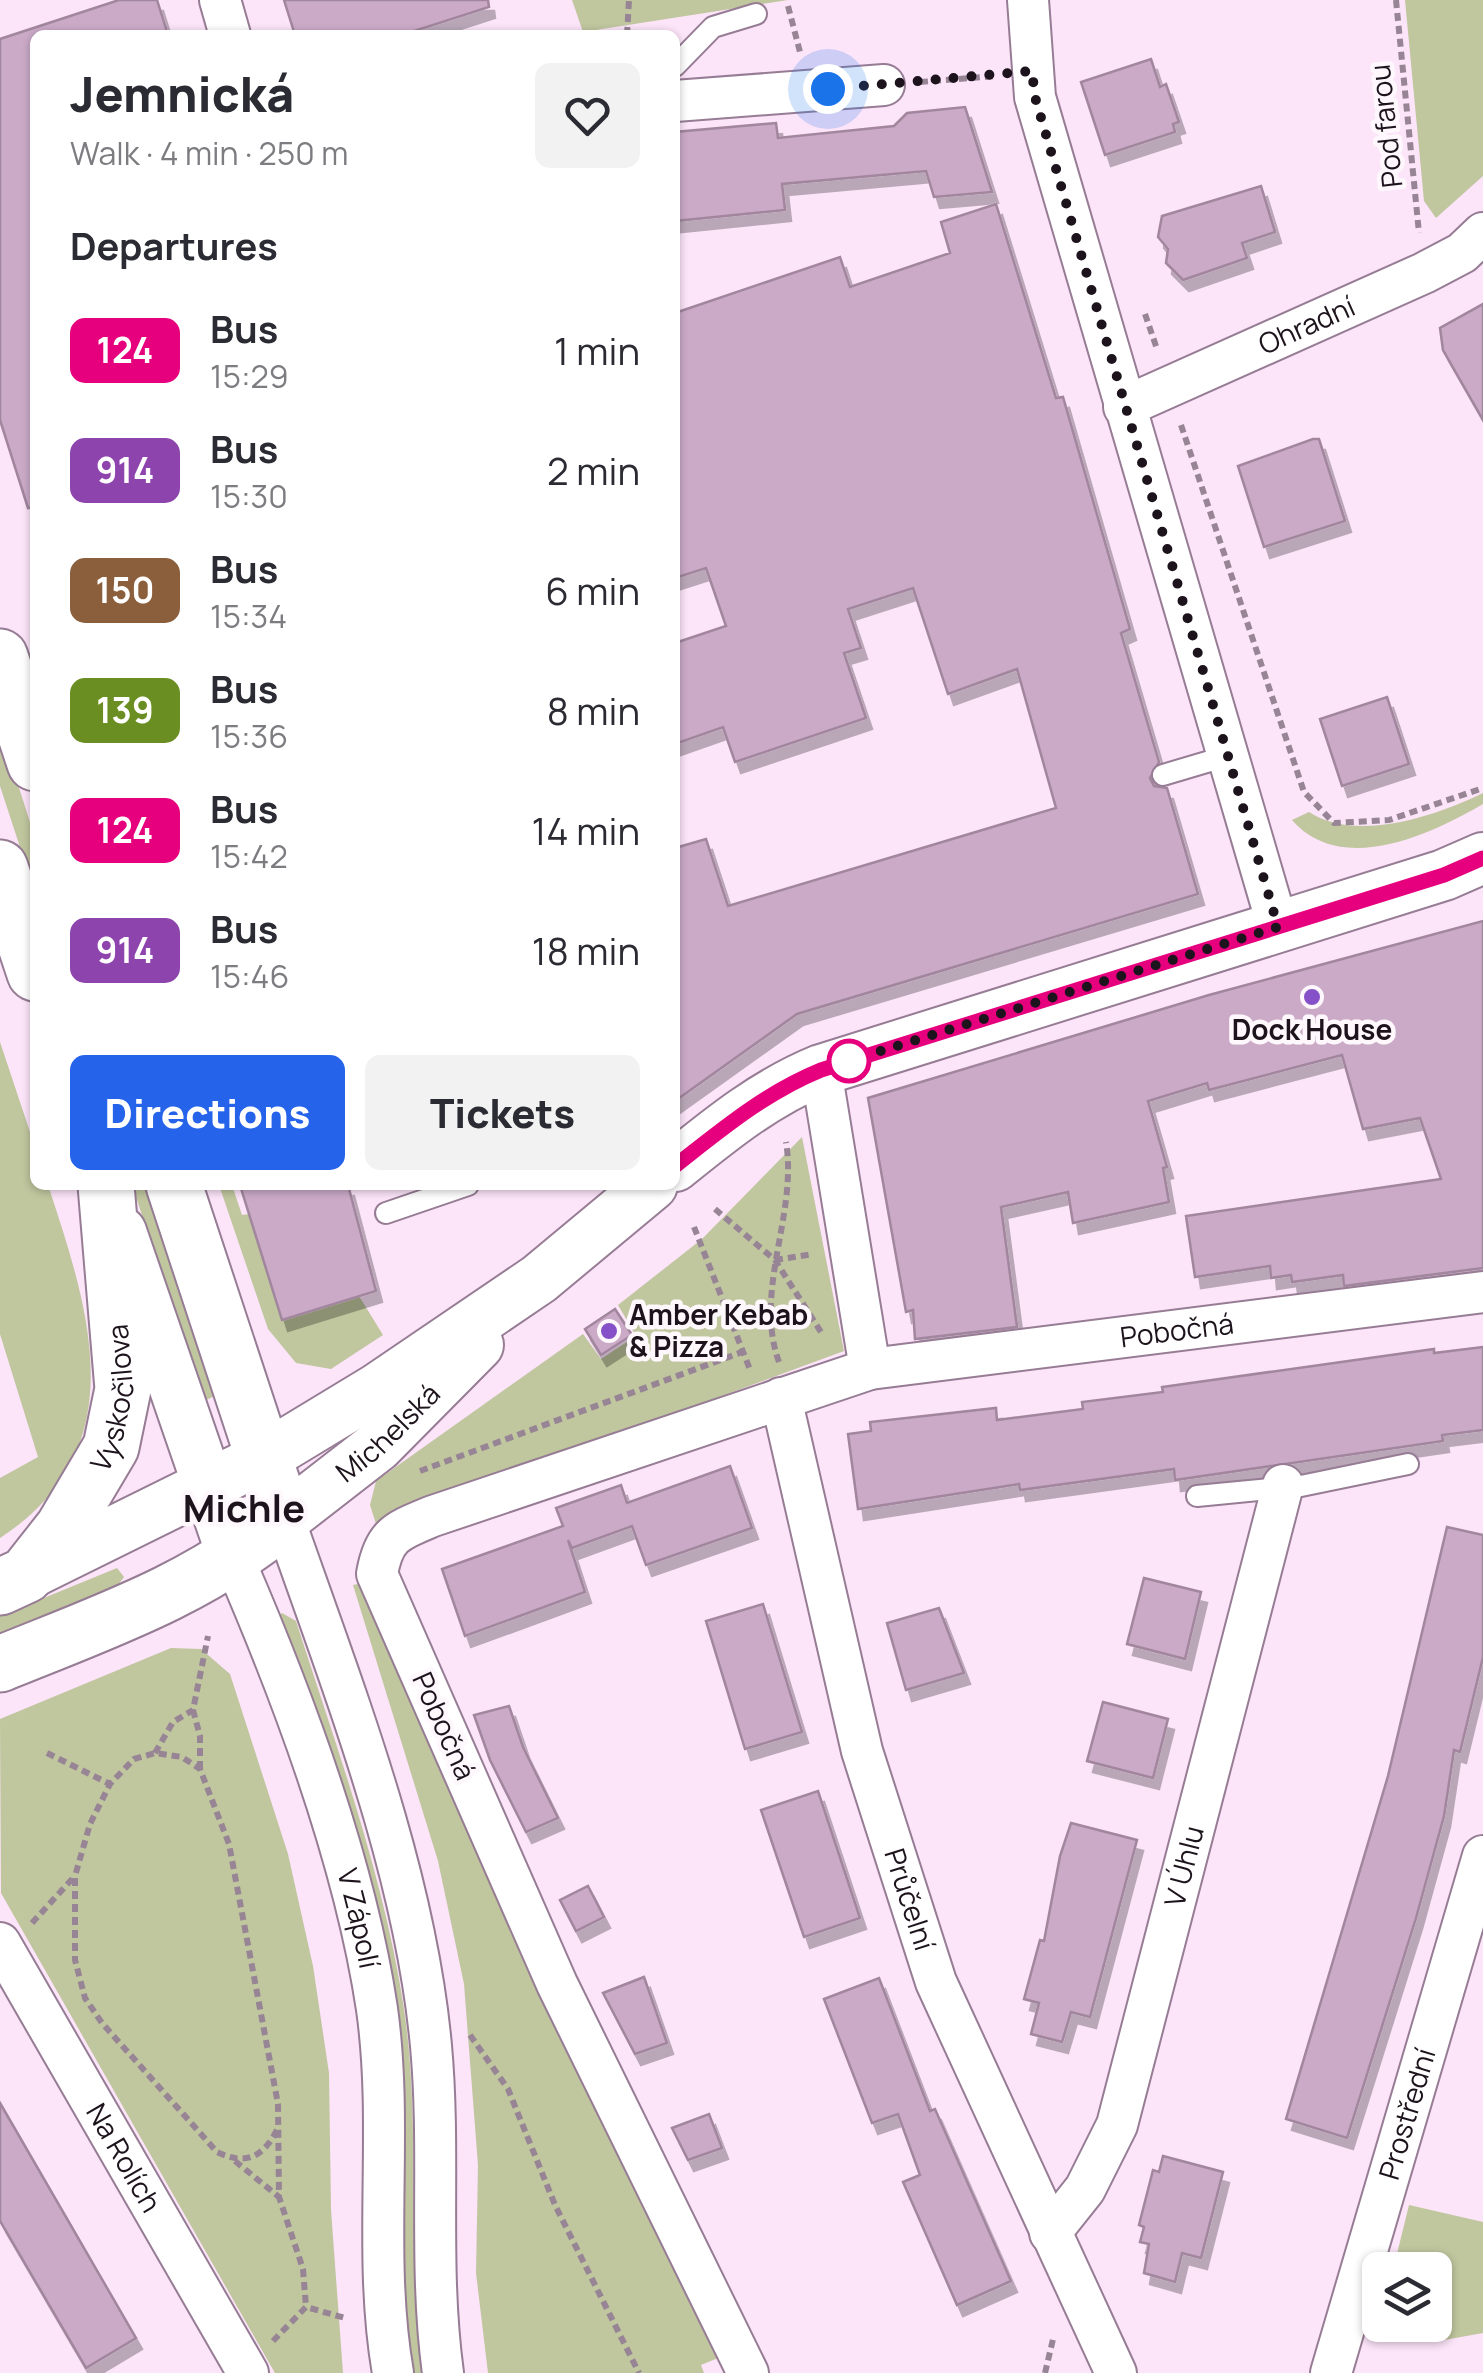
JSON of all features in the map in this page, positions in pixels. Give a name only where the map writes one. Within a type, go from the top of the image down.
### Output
[{"type":"main road","points":[[0,656],[30,748]]},
{"type":"main road","points":[[0,868],[30,958]]},
{"type":"main road","name":"Vyskočilova","points":[[13,1581],[64,1528],[105,1462],[114,1434],[123,1388],[107,1190]]},
{"type":"main road","points":[[176,1190],[284,1520]]},
{"type":"main road","name":"Michelská","points":[[0,1664],[165,1597],[234,1560],[284,1520]]},
{"type":"street","points":[[220,0],[229,30]]},
{"type":"street","points":[[1028,0],[1035,97],[1278,927]]},
{"type":"street","points":[[680,101],[884,84]]},
{"type":"street","name":"Ohradní","points":[[1124,407],[1424,273],[1462,253],[1483,232]]},
{"type":"street","name":"Michelská","points":[[680,1160],[781,1086],[821,1070],[1444,875],[1483,858]]},
{"type":"street","points":[[821,1070],[870,1368]]},
{"type":"street","name":"Vyskočilova","points":[[107,1190],[206,1486]]},
{"type":"street","name":"Michelská","points":[[284,1520],[378,1446],[427,1400],[539,1279],[642,1190]]},
{"type":"street","name":"Michelská","points":[[13,1581],[263,1458],[377,1389],[539,1279]]},
{"type":"street","name":"Pobočná","points":[[748,2373],[557,1984],[377,1574],[382,1548],[398,1530],[776,1393],[870,1368],[1483,1292]]},
{"type":"street","name":"Průčelní","points":[[776,1393],[862,1751],[936,1982],[1116,2373]]},
{"type":"street","name":"V Úhlu","points":[[1050,2233],[1085,2189],[1116,2126],[1283,1484]]},
{"type":"street","name":"V Zápolí","points":[[206,1486],[270,1644],[359,1921],[377,2009],[385,2104],[384,2301],[393,2373]]},
{"type":"street","name":"V Zápolí","points":[[284,1520],[394,1855],[427,2010],[435,2125],[434,2246],[442,2373]]},
{"type":"street","name":"Prostřední","points":[[1331,2373],[1483,1856]]},
{"type":"street","name":"Na Rolích","points":[[5,1963],[234,2367]]},
{"type":"lane","points":[[680,61],[713,27],[756,14]]},
{"type":"lane","points":[[1163,775],[1228,756]]},
{"type":"lane","points":[[386,1213],[453,1190]]},
{"type":"lane","points":[[1198,1496],[1283,1484],[1301,1486],[1408,1464]]},
{"type":"path","points":[[627,30],[629,0]]},
{"type":"path","points":[[786,0],[802,58]]},
{"type":"path","name":"Pod farou","points":[[1396,0],[1421,248]]},
{"type":"path","points":[[884,84],[1032,71]]},
{"type":"path","points":[[1180,420],[1304,792],[1334,822],[1389,820],[1483,788]]},
{"type":"path","points":[[776,1393],[770,1338],[775,1260],[790,1167],[786,1142]]},
{"type":"path","points":[[715,1210],[775,1260],[822,1335],[870,1368]]},
{"type":"path","points":[[694,1227],[742,1352],[776,1393]]},
{"type":"path","points":[[419,1472],[742,1352]]},
{"type":"path","points":[[208,1636],[193,1710],[200,1736],[200,1769],[229,1844],[243,1904],[278,2104],[277,2130],[282,2155],[279,2196],[304,2269],[306,2307]]},
{"type":"path","points":[[155,1753],[174,1722],[193,1710]]},
{"type":"path","points":[[47,1753],[110,1784]]},
{"type":"path","points":[[200,1769],[182,1757],[155,1753],[134,1760],[110,1784],[90,1824],[76,1876],[72,1929],[85,1998],[218,2152],[279,2196]]},
{"type":"path","points":[[5,1963],[76,1876]]},
{"type":"path","points":[[460,2023],[508,2089],[555,2205],[639,2373]]},
{"type":"path","points":[[234,2160],[266,2150],[277,2130]]},
{"type":"path","points":[[234,2367],[262,2360],[280,2329],[306,2307]]},
{"type":"path","points":[[306,2307],[345,2318]]},
{"type":"green space","points":[[572,0],[788,0],[596,30],[582,30]]},
{"type":"green space","points":[[1405,0],[1483,0],[1483,176],[1436,218],[1424,201]]},
{"type":"green space","points":[[0,728],[30,822],[30,878],[0,786]]},
{"type":"green space","points":[[1483,793],[1483,804],[1462,816],[1387,845],[1336,846],[1312,837],[1292,820],[1309,812],[1350,825],[1396,823],[1443,810]]},
{"type":"green space","points":[[0,1042],[30,1132],[30,1190],[50,1190],[77,1280],[91,1375],[86,1420],[71,1463],[43,1502],[0,1538],[0,1478],[38,1457],[0,1334]]},
{"type":"green space","points":[[802,1137],[844,1351],[376,1524],[370,1505],[376,1481],[583,1334],[601,1359],[636,1336],[618,1305],[702,1239]]},
{"type":"green space","points":[[134,1190],[152,1190],[219,1394],[204,1401]]},
{"type":"green space","points":[[221,1190],[234,1190],[242,1215],[249,1214],[282,1320],[359,1296],[383,1335],[331,1369],[296,1363],[268,1329]]},
{"type":"green space","points":[[117,1568],[124,1577],[118,1585],[0,1634],[0,1616]]},
{"type":"green space","points":[[368,1582],[728,2354],[701,2365],[704,2373],[488,2373],[476,2273],[478,2165],[464,1984],[438,1861],[353,1585]]},
{"type":"green space","points":[[282,1613],[296,1621],[358,1813],[395,1959],[409,2054],[415,2282],[424,2373],[406,2373],[395,2107],[278,1616]]},
{"type":"green space","points":[[171,1648],[201,1649],[230,1674],[288,1854],[313,1966],[329,2073],[331,2210],[343,2373],[275,2373],[1,1893],[0,1719]]},
{"type":"green space","points":[[1409,2205],[1483,2222],[1483,2333],[1452,2339],[1452,2252],[1397,2252]]},
{"type":"building","points":[[119,0],[157,0],[166,30],[30,30],[28,508],[0,420],[0,39]]},
{"type":"building","points":[[284,0],[488,0],[489,7],[418,30],[293,30]]},
{"type":"building","points":[[1151,59],[1160,87],[1166,84],[1179,122],[1173,124],[1175,132],[1105,155],[1081,82]]},
{"type":"building","points":[[965,107],[992,192],[934,197],[926,171],[782,184],[785,210],[680,220],[680,132],[776,123],[778,138],[894,126],[907,113]]},
{"type":"building","points":[[1261,186],[1275,232],[1242,243],[1247,258],[1183,280],[1166,263],[1168,249],[1158,237],[1162,216]]},
{"type":"building","points":[[996,204],[1056,398],[1063,397],[1130,629],[1121,633],[1159,762],[1150,778],[1154,786],[1167,788],[1198,894],[797,1014],[680,1097],[680,847],[706,839],[728,906],[1056,808],[1017,669],[948,694],[913,588],[848,609],[861,648],[844,653],[866,718],[735,762],[723,727],[680,742],[680,641],[726,626],[706,568],[680,576],[680,311],[840,257],[850,287],[950,253],[941,222]]},
{"type":"building","points":[[1483,304],[1483,420],[1443,350],[1440,328]]},
{"type":"building","points":[[1319,439],[1345,521],[1264,547],[1238,466]]},
{"type":"building","points":[[1387,697],[1409,764],[1342,786],[1320,719]]},
{"type":"building","points":[[1483,921],[1483,1268],[1344,1286],[1343,1275],[1292,1282],[1291,1275],[1271,1278],[1270,1266],[1195,1277],[1186,1216],[1441,1179],[1420,1118],[1363,1129],[1342,1055],[1209,1090],[1207,1083],[1148,1101],[1167,1167],[1163,1168],[1169,1202],[1073,1223],[1068,1192],[1001,1207],[1017,1327],[915,1339],[913,1310],[906,1312],[868,1098],[1209,995]]},
{"type":"building","points":[[242,1190],[349,1190],[376,1291],[282,1320]]},
{"type":"building","points":[[615,1309],[632,1335],[601,1355],[585,1329]]},
{"type":"building","points":[[1483,1347],[1483,1430],[1442,1435],[1443,1441],[1175,1480],[1174,1469],[1020,1490],[1019,1484],[858,1509],[848,1434],[871,1431],[870,1422],[996,1408],[997,1420],[1083,1409],[1082,1402],[1163,1392],[1162,1387],[1434,1349],[1434,1353]]},
{"type":"building","points":[[730,1466],[752,1528],[646,1565],[632,1526],[572,1548],[568,1540],[585,1592],[465,1636],[442,1569],[563,1526],[556,1508],[621,1485],[627,1503]]},
{"type":"building","points":[[1447,1527],[1483,1535],[1483,1657],[1460,1752],[1454,1750],[1444,1816],[1416,1918],[1347,2138],[1286,2119],[1388,1776]]},
{"type":"building","points":[[1144,1578],[1201,1592],[1185,1659],[1127,1644]]},
{"type":"building","points":[[763,1604],[802,1732],[745,1749],[706,1621]]},
{"type":"building","points":[[939,1608],[964,1673],[906,1690],[887,1623]]},
{"type":"building","points":[[1103,1702],[1168,1719],[1153,1778],[1087,1761]]},
{"type":"building","points":[[509,1706],[523,1747],[558,1818],[526,1832],[490,1760],[474,1715]]},
{"type":"building","points":[[818,1791],[860,1918],[804,1937],[761,1810]]},
{"type":"building","points":[[1071,1823],[1137,1840],[1090,2017],[1071,2012],[1062,2042],[1031,2034],[1039,2003],[1024,1999],[1040,1940],[1044,1941],[1060,1856]]},
{"type":"building","points":[[588,1886],[604,1917],[576,1931],[560,1900]]},
{"type":"building","points":[[644,1977],[667,2043],[635,2054],[603,1993]]},
{"type":"building","points":[[879,1978],[930,2111],[935,2109],[1011,2281],[957,2305],[903,2182],[920,2175],[898,2114],[872,2123],[824,1999]]},
{"type":"building","points":[[0,2103],[136,2338],[86,2368],[0,2221]]},
{"type":"building","points":[[709,2114],[722,2148],[688,2160],[672,2128]]},
{"type":"building","points":[[1163,2156],[1223,2172],[1201,2258],[1182,2253],[1175,2282],[1144,2273],[1149,2244],[1140,2242],[1144,2227],[1139,2225],[1153,2170],[1159,2172]]},
{"type":"bus line","name":"124","points":[[680,1162],[781,1086],[821,1070],[1444,875],[1483,858]]},
{"type":"place","name":"Dock House","points":[[1312,997]]},
{"type":"place","name":"Amber Kebab & Pizza","points":[[609,1331]]},
{"type":"district","name":"Michle","points":[[244,1509]]},
{"type":"route","points":[[828,89],[1032,71],[1035,97],[1080,260],[1278,927],[849,1061]]}]
